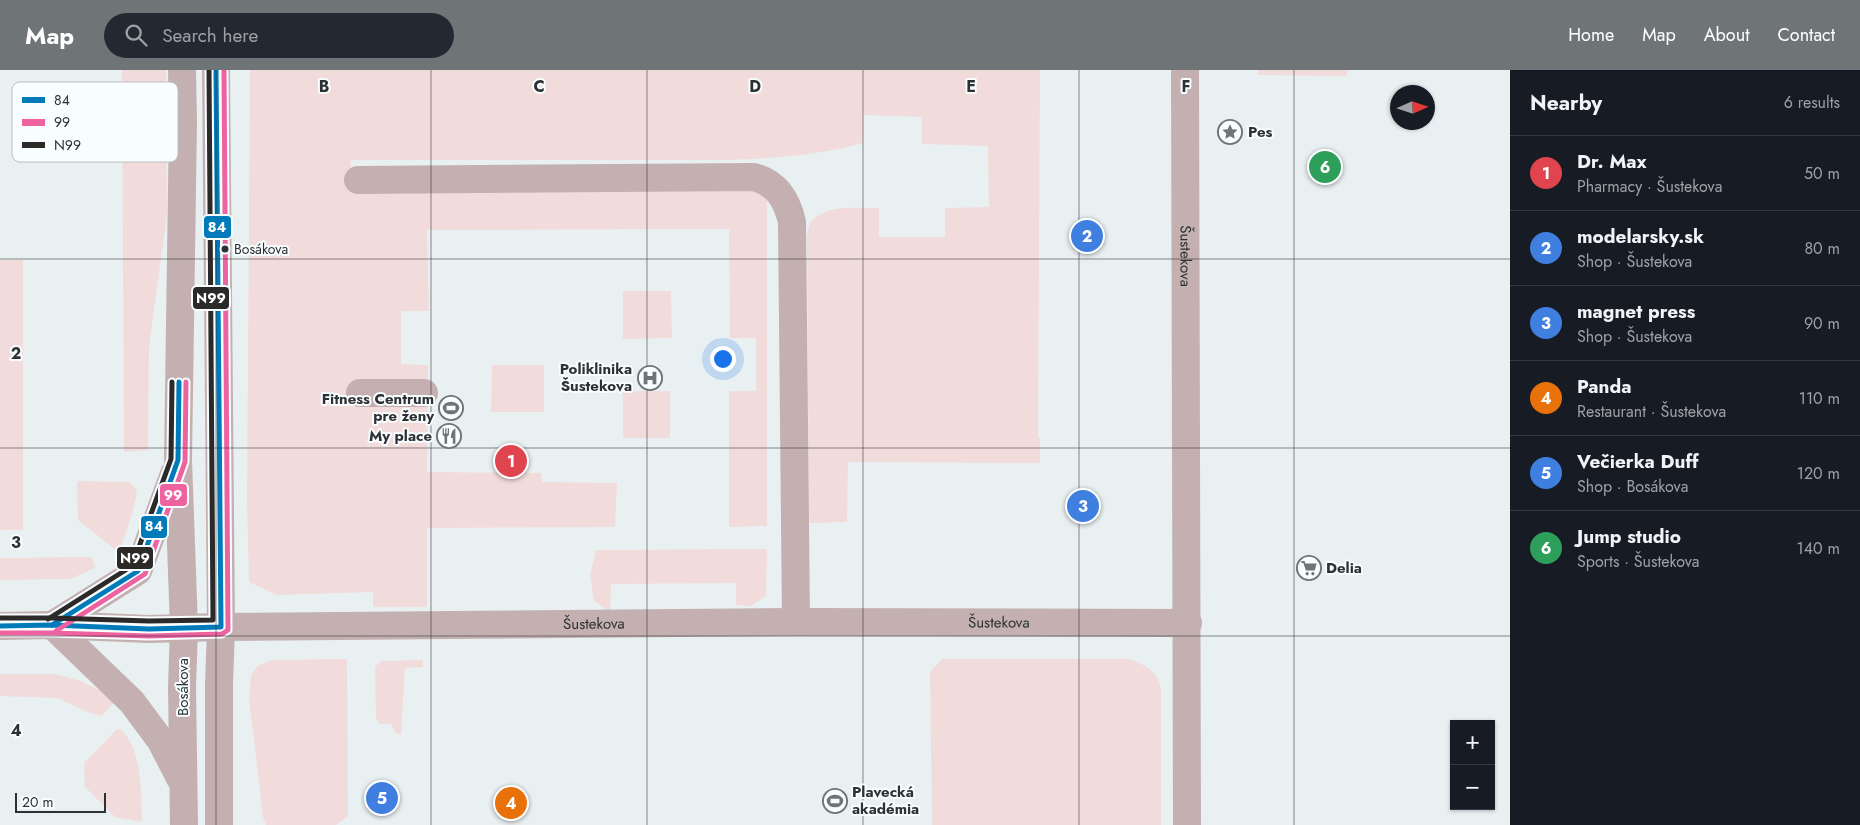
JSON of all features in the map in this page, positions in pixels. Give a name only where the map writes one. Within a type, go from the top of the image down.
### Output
[{"type":"street","name":"Bosákova","points":[[182,70],[183,121],[178,460],[184,628],[182,687],[184,825]]},
{"type":"street","points":[[216,70],[221,627],[219,825]]},
{"type":"street","name":"Šustekova","points":[[1185,70],[1188,825]]},
{"type":"street","points":[[358,180],[754,177],[763,180],[777,190],[788,206],[792,222],[796,622]]},
{"type":"street","points":[[360,393],[424,393]]},
{"type":"street","points":[[178,460],[138,571],[52,625],[132,702],[161,740],[183,784]]},
{"type":"street","name":"Šustekova","points":[[0,626],[52,625],[149,629],[796,622],[1188,623]]},
{"type":"shaded area","points":[[122,70],[166,70],[166,82],[122,82]]},
{"type":"shaded area","points":[[250,70],[1040,70],[1038,437],[1040,438],[1040,463],[848,462],[847,522],[809,523],[807,236],[810,222],[834,209],[879,208],[879,237],[945,237],[945,208],[989,207],[988,146],[922,144],[922,117],[863,115],[863,143],[814,153],[781,157],[730,160],[351,160],[350,193],[757,187],[767,197],[767,526],[729,527],[729,391],[756,391],[756,338],[730,338],[729,229],[427,230],[429,311],[401,311],[401,364],[428,365],[427,472],[541,473],[542,482],[617,483],[615,527],[427,528],[427,607],[373,607],[373,592],[276,595],[249,582],[247,501]]},
{"type":"shaded area","points":[[1258,70],[1347,70],[1347,76],[1258,75]]},
{"type":"shaded area","points":[[122,162],[167,162],[167,215],[149,346],[148,450],[124,452]]},
{"type":"shaded area","points":[[0,260],[23,260],[23,530],[0,530]]},
{"type":"shaded area","points":[[623,291],[671,291],[672,338],[623,339]]},
{"type":"shaded area","points":[[492,365],[544,365],[544,412],[491,412]]},
{"type":"shaded area","points":[[623,391],[670,391],[670,438],[623,438]]},
{"type":"shaded area","points":[[77,481],[129,482],[134,486],[137,492],[133,511],[121,547],[116,550],[78,520]]},
{"type":"shaded area","points":[[767,549],[766,596],[751,606],[736,605],[736,583],[611,584],[610,612],[594,601],[590,575],[596,550]]},
{"type":"shaded area","points":[[92,557],[95,568],[70,579],[0,580],[0,558]]},
{"type":"shaded area","points":[[347,659],[348,816],[336,825],[266,825],[263,817],[249,698],[251,676],[259,665],[272,660]]},
{"type":"shaded area","points":[[942,659],[1129,659],[1141,664],[1154,673],[1161,689],[1161,825],[932,825],[930,672]]},
{"type":"shaded area","points":[[423,660],[423,667],[405,668],[401,734],[396,734],[391,724],[380,724],[376,719],[375,667],[381,661]]},
{"type":"shaded area","points":[[0,674],[55,674],[81,681],[117,699],[102,716],[90,713],[57,698],[0,696]]},
{"type":"shaded area","points":[[121,729],[128,738],[137,761],[141,785],[142,822],[115,817],[85,787],[84,763],[116,730]]},
{"type":"transit line","name":"N99","points":[[0,618],[149,621],[213,620],[209,70]]},
{"type":"transit line","name":"84","points":[[0,626],[52,625],[149,629],[221,627],[216,70]]},
{"type":"transit line","name":"99","points":[[0,633],[149,636],[222,634],[228,630],[224,70]]},
{"type":"transit line","name":"N99","points":[[48,619],[132,566],[171,459],[172,382]]},
{"type":"transit line","name":"84","points":[[52,625],[138,571],[178,460],[179,382]]},
{"type":"transit line","name":"99","points":[[56,631],[145,574],[185,462],[186,382]]},
{"type":"place","name":"Pes","points":[[1230,132]]},
{"type":"place","name":"Jump studio","points":[[1325,167]]},
{"type":"place","name":"modelarsky.sk","points":[[1087,236]]},
{"type":"place","name":"Bosákova","points":[[225,249]]},
{"type":"place","name":"Poliklinika Šustekova","points":[[650,378]]},
{"type":"place","name":"Fitness Centrum pre ženy","points":[[451,408]]},
{"type":"place","name":"My place","points":[[449,436]]},
{"type":"place","name":"Dr. Max","points":[[511,461]]},
{"type":"place","name":"magnet press","points":[[1083,506]]},
{"type":"place","name":"Delia","points":[[1309,568]]},
{"type":"place","name":"Večierka Duff","points":[[382,798]]},
{"type":"place","name":"Plavecká akadémia","points":[[835,801]]},
{"type":"place","name":"Panda","points":[[511,803]]}]
